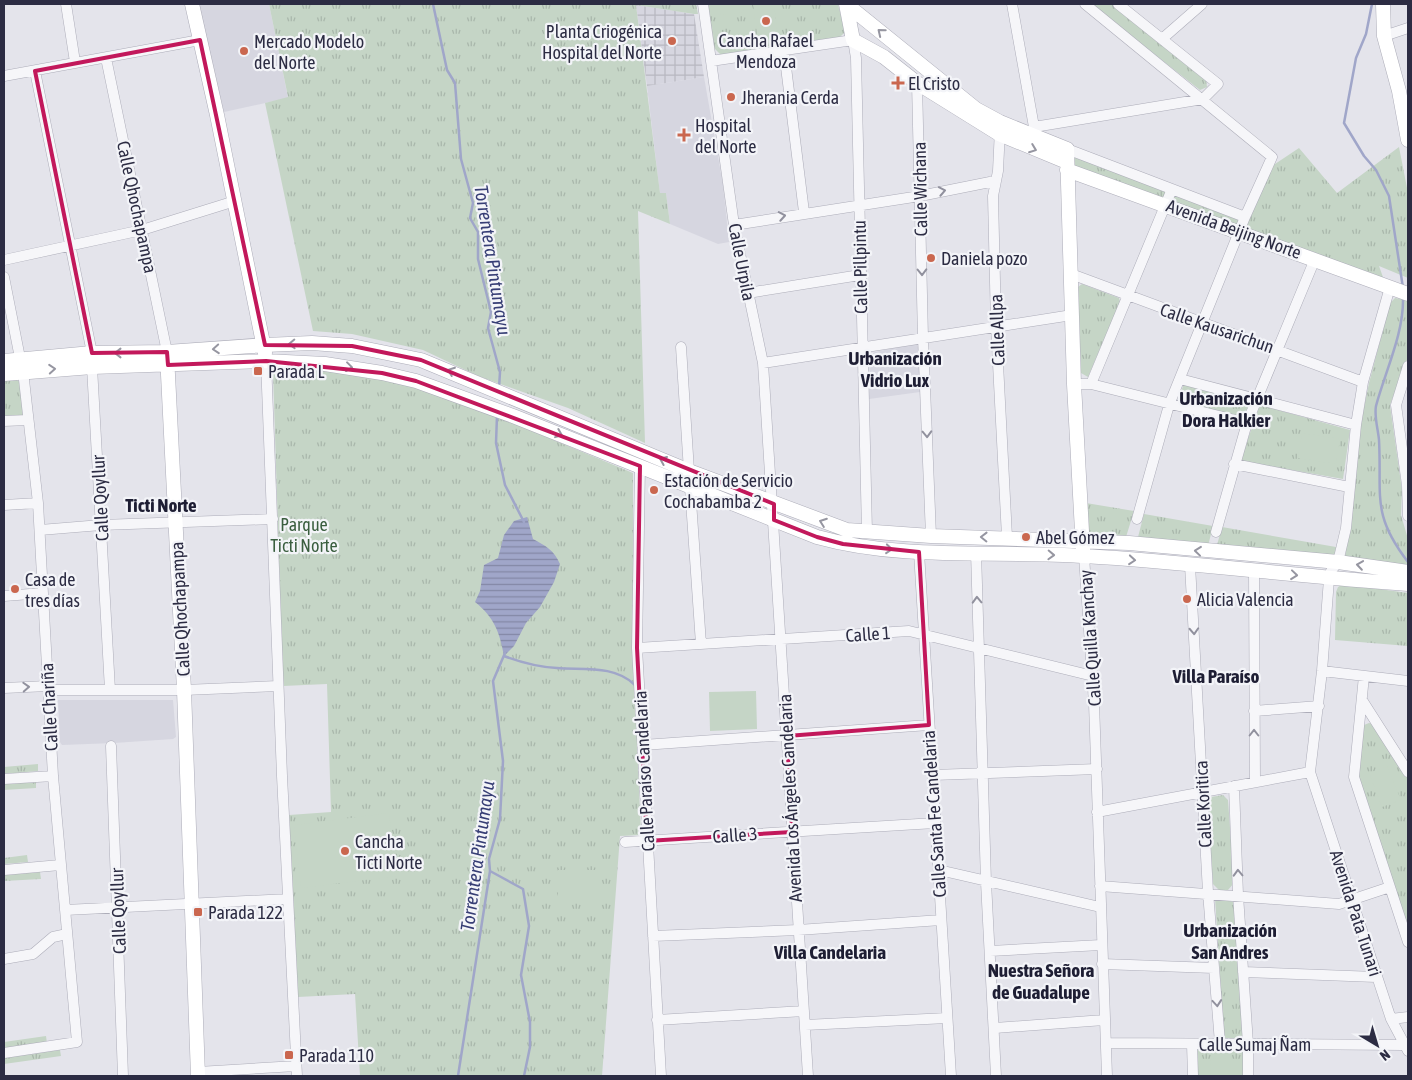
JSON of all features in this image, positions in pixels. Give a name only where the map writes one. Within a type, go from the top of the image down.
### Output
[{"type":"main road","points":[[192,4],[265,345],[266,361]]},
{"type":"main road","name":"Calle Pillpintu","points":[[846,4],[853,40]]},
{"type":"main road","name":"Avenida Beijing Norte","points":[[846,4],[1000,128],[1032,131],[1067,160]]},
{"type":"main road","points":[[1383,4],[1384,36],[1404,90],[1408,140]]},
{"type":"main road","name":"Avenida Beijing Norte","points":[[853,40],[884,57],[917,83],[1000,128],[1067,160],[1166,204],[1401,291]]},
{"type":"main road","name":"Calle Quilla Kanchay","points":[[1067,160],[1074,384],[1084,556]]},
{"type":"main road","points":[[168,358],[265,345],[312,343],[387,352],[421,360],[503,392],[689,471],[847,530],[931,536],[1007,537],[1082,541],[1338,562],[1408,572]]},
{"type":"main road","points":[[4,362],[22,365],[92,360],[168,358],[266,361],[325,364],[416,380],[513,416],[774,520],[843,544],[919,552],[1084,556],[1329,579],[1408,584]]},
{"type":"main road","name":"Calle Qhochapampa","points":[[168,358],[184,690],[198,1074]]},
{"type":"main road","points":[[4,374],[22,365]]},
{"type":"street","points":[[66,4],[75,62]]},
{"type":"street","name":"Calle Urpila","points":[[703,4],[734,225],[763,364],[774,520]]},
{"type":"street","points":[[1012,4],[1032,131],[1203,99],[1218,84],[1118,4]]},
{"type":"street","points":[[1085,4],[1272,157],[1239,231],[1180,378],[1170,405],[1137,519]]},
{"type":"street","points":[[1162,39],[1202,4]]},
{"type":"street","points":[[1384,36],[1408,28]]},
{"type":"street","points":[[4,76],[200,40]]},
{"type":"street","points":[[711,61],[853,40]]},
{"type":"street","name":"Calle Pillpintu","points":[[853,40],[856,58],[861,348],[867,532]]},
{"type":"street","points":[[784,51],[804,212]]},
{"type":"street","name":"Calle Qhochapampa","points":[[106,58],[168,358]]},
{"type":"street","name":"Calle Qoyllur","points":[[35,71],[92,360],[110,690]]},
{"type":"street","name":"Calle Wichana","points":[[917,83],[923,338],[931,536]]},
{"type":"street","name":"Calle Allpa","points":[[1000,128],[993,196],[996,325],[1007,537]]},
{"type":"street","name":"Avenida Beijing Norte","points":[[1067,160],[1172,189],[1245,217]]},
{"type":"street","points":[[734,225],[804,212],[920,196],[995,181]]},
{"type":"street","points":[[1091,384],[1172,189]]},
{"type":"street","points":[[4,260],[142,230],[235,201]]},
{"type":"street","points":[[1216,532],[1247,423],[1315,259]]},
{"type":"street","name":"Calle Kausarichun","points":[[1071,274],[1363,382]]},
{"type":"street","points":[[748,294],[860,275]]},
{"type":"street","name":"Calle Chariña","points":[[4,277],[22,365],[38,502],[53,776],[77,1042],[4,1053]]},
{"type":"street","points":[[1097,812],[1310,772],[1319,706],[1329,579],[1331,571],[1338,562],[1346,528],[1356,424],[1363,382],[1401,291]]},
{"type":"street","points":[[763,364],[996,325],[1072,315]]},
{"type":"street","points":[[681,346],[689,471]]},
{"type":"street","points":[[198,1074],[296,1071],[278,686],[266,361]]},
{"type":"street","points":[[1408,366],[1396,405],[1407,485],[1408,516]]},
{"type":"street","points":[[1180,378],[1257,400],[1356,424]]},
{"type":"street","points":[[1074,384],[1091,384],[1247,423]]},
{"type":"street","points":[[4,421],[28,420]]},
{"type":"street","points":[[1234,464],[1349,487]]},
{"type":"street","name":"Calle Paraíso Candelaria","points":[[640,466],[637,648],[661,1076]]},
{"type":"street","points":[[690,487],[701,644]]},
{"type":"street","points":[[4,505],[38,502]]},
{"type":"street","points":[[40,530],[101,525],[176,524],[273,519]]},
{"type":"street","name":"Avenida Los Ángeles Candelaria","points":[[774,520],[808,1076]]},
{"type":"street","name":"Calle Santa Fe Candelaria","points":[[919,552],[928,725],[951,1076]]},
{"type":"street","points":[[976,552],[986,882],[996,1076]]},
{"type":"street","name":"Calle Quilla Kanchay","points":[[1084,556],[1093,676],[1107,1076]]},
{"type":"street","name":"Calle Koritica","points":[[1190,565],[1208,892],[1220,1044]]},
{"type":"street","points":[[1254,571],[1254,782]]},
{"type":"street","points":[[4,596],[43,593]]},
{"type":"street","name":"Calle 1","points":[[637,648],[909,631],[1093,676]]},
{"type":"street","points":[[1322,671],[1408,681]]},
{"type":"street","points":[[1364,676],[1354,777],[1408,939]]},
{"type":"street","points":[[4,688],[184,690],[278,686]]},
{"type":"street","points":[[1362,700],[1408,772]]},
{"type":"street","points":[[1254,711],[1319,706]]},
{"type":"street","points":[[643,744],[787,736],[928,725]]},
{"type":"street","name":"Calle Qoyllur","points":[[111,746],[123,1076]]},
{"type":"street","points":[[932,775],[1097,769]]},
{"type":"street","name":"Avenida Pata Tunari","points":[[1310,772],[1376,977],[1391,1019],[1406,1048]]},
{"type":"street","points":[[4,779],[53,776]]},
{"type":"street","points":[[1234,786],[1238,895],[1248,1044],[1248,1076]]},
{"type":"street","name":"Calle 3","points":[[625,842],[934,823]]},
{"type":"street","points":[[4,870],[60,865]]},
{"type":"street","points":[[939,870],[1100,906]]},
{"type":"street","points":[[1100,886],[1208,892],[1339,904],[1390,887]]},
{"type":"street","points":[[65,910],[118,906],[191,905],[288,898]]},
{"type":"street","points":[[653,936],[798,930],[940,920]]},
{"type":"street","points":[[4,959],[33,954],[53,937],[67,934]]},
{"type":"street","points":[[990,951],[1101,945]]},
{"type":"street","points":[[1102,964],[1214,968]]},
{"type":"street","points":[[1244,972],[1376,977]]},
{"type":"street","points":[[657,1020],[804,1011]]},
{"type":"street","points":[[805,1025],[947,1018]]},
{"type":"street","points":[[1391,1019],[1408,1018]]},
{"type":"street","points":[[995,1028],[1104,1020]]},
{"type":"street","name":"Calle Sumaj Ñam","points":[[1106,1043],[1406,1048]]},
{"type":"street","points":[[1192,1044],[1193,1076]]},
{"type":"highlighted area","points":[[200,40],[265,345],[352,346],[421,360],[774,504],[774,520],[817,537],[843,544],[919,552],[929,725],[787,736],[792,832],[647,841],[637,648],[640,466],[416,381],[382,373],[266,361],[168,365],[167,352],[92,353],[35,71]]},
{"type":"shaded area","name":"Mercado Modelo del Norte","points":[[199,4],[269,4],[288,98],[224,112]]},
{"type":"shaded area","name":"Planta Criogénica Hospital del Norte","points":[[636,5],[694,14],[704,77],[647,86]]},
{"type":"shaded area","name":"Hospital del Norte","points":[[704,77],[723,185],[729,242],[718,244],[670,224],[666,193],[660,194],[647,86]]},
{"type":"shaded area","points":[[913,344],[917,345],[919,349],[920,392],[869,399],[870,355],[875,352]]},
{"type":"shaded area","points":[[58,700],[173,700],[176,737],[173,739],[62,745],[60,742]]},
{"type":"green space","points":[[269,4],[696,4],[698,14],[636,5],[660,193],[666,193],[670,224],[638,211],[645,443],[568,408],[478,376],[423,350],[352,334],[313,331],[265,103],[288,97]]},
{"type":"green space","points":[[707,4],[838,4],[845,32],[839,38],[721,55],[713,47]]},
{"type":"green space","name":"Cancha Rafael Mendoza","points":[[719,4],[743,4],[744,12],[721,15]]},
{"type":"green space","name":"Cancha Rafael Mendoza","points":[[753,4],[774,4],[778,38],[758,41]]},
{"type":"green space","points":[[1090,4],[1113,4],[1206,79],[1207,87],[1200,90]]},
{"type":"green space","points":[[1399,147],[1408,193],[1408,278],[1379,266],[1384,280],[1245,228],[1272,166],[1299,148],[1337,193]]},
{"type":"green space","points":[[1072,154],[1240,218],[1237,225],[1073,166]]},
{"type":"green space","points":[[1082,284],[1119,298],[1120,302],[1088,377],[1081,373],[1078,287]]},
{"type":"green space","points":[[1395,298],[1408,300],[1408,357],[1390,405],[1402,490],[1401,515],[1408,539],[1408,565],[1345,557],[1360,427],[1369,383],[1390,303]]},
{"type":"green space","name":"Parque Ticti Norte","points":[[277,369],[342,371],[399,382],[479,409],[633,473],[633,648],[641,835],[620,836],[602,1076],[360,1076],[355,994],[298,997],[289,815],[331,812],[327,684],[283,686],[273,372]]},
{"type":"green space","points":[[17,380],[21,383],[24,415],[4,417],[4,381]]},
{"type":"green space","points":[[1184,384],[1250,402],[1243,418],[1177,401]]},
{"type":"green space","points":[[1260,405],[1350,430],[1343,479],[1240,461]]},
{"type":"green space","points":[[1302,433],[1340,439],[1336,464],[1298,458]]},
{"type":"green space","points":[[1086,503],[1134,511],[1126,537],[1089,534]]},
{"type":"green space","points":[[1144,514],[1213,526],[1208,546],[1138,537]]},
{"type":"green space","points":[[1222,527],[1336,547],[1335,556],[1217,545]]},
{"type":"green space","points":[[1343,584],[1408,593],[1408,646],[1335,640],[1336,592],[1338,587]]},
{"type":"green space","points":[[756,691],[757,729],[710,731],[709,692]]},
{"type":"green space","points":[[1373,724],[1408,777],[1408,931],[1358,778],[1364,725]]},
{"type":"green space","points":[[38,764],[38,771],[4,774],[4,767]]},
{"type":"green space","points":[[1387,766],[1401,800],[1382,807],[1369,773]]},
{"type":"green space","points":[[36,782],[36,788],[4,790],[4,784]]},
{"type":"green space","points":[[1223,795],[1228,800],[1234,883],[1228,890],[1219,890],[1213,884],[1207,804],[1211,797]]},
{"type":"green space","name":"Cancha Ticti Norte","points":[[389,813],[397,876],[301,888],[294,825]]},
{"type":"green space","points":[[27,855],[28,862],[4,864],[4,858]]},
{"type":"green space","points":[[558,870],[598,870],[598,897],[558,897]]},
{"type":"green space","points":[[40,872],[41,879],[4,881],[4,875]]},
{"type":"green space","points":[[1215,898],[1234,902],[1243,1033],[1240,1039],[1224,1038]]},
{"type":"green space","points":[[46,1036],[47,1043],[4,1048],[4,1042]]},
{"type":"green space","points":[[1201,1047],[1241,1047],[1243,1049],[1243,1076],[1197,1076],[1196,1051]]},
{"type":"green space","points":[[60,1050],[61,1056],[4,1064],[4,1057]]},
{"type":"green space","points":[[1211,1058],[1235,1059],[1235,1076],[1210,1076]]},
{"type":"water","points":[[527,517],[533,539],[549,549],[560,564],[554,582],[540,607],[526,623],[514,646],[504,656],[495,626],[482,608],[475,602],[480,591],[484,565],[498,558],[504,535],[514,521]]},
{"type":"waterway","name":"Torrentera Pintumayu","points":[[433,4],[447,70],[455,83],[461,159],[473,203],[470,218],[478,232],[478,259],[491,312],[488,328],[500,372],[499,388]]},
{"type":"waterway","points":[[1372,4],[1366,34],[1356,58],[1344,123],[1364,156],[1376,170],[1389,196],[1403,288]]},
{"type":"waterway","points":[[1403,298],[1397,339],[1375,414],[1379,440],[1380,491],[1383,517],[1388,531],[1408,562]]},
{"type":"waterway","name":"Torrentera Pintumayu","points":[[497,416],[496,443],[505,485],[524,522]]},
{"type":"waterway","name":"Torrentera Pintumayu","points":[[458,1076],[490,871],[489,859],[500,819],[503,761],[493,681],[505,653]]},
{"type":"waterway","points":[[504,656],[543,667],[609,671],[618,674],[635,685]]},
{"type":"waterway","points":[[490,871],[523,889],[529,926],[521,975],[530,1022],[530,1047],[524,1076]]},
{"type":"place","name":"Cancha Rafael Mendoza","points":[[766,21]]},
{"type":"place","name":"Planta Criogénica Hospital del Norte","points":[[672,41]]},
{"type":"place","name":"Mercado Modelo del Norte","points":[[244,51]]},
{"type":"place","name":"El Cristo","points":[[898,83]]},
{"type":"place","name":"Jherania Cerda","points":[[731,97]]},
{"type":"place","name":"Hospital del Norte","points":[[684,135]]},
{"type":"place","name":"Daniela pozo","points":[[931,258]]},
{"type":"place","name":"Parada L","points":[[258,371]]},
{"type":"place","name":"Estación de Servicio Cochabamba 2","points":[[654,490]]},
{"type":"place","name":"Abel Gómez","points":[[1026,537]]},
{"type":"place","name":"Casa de tres días","points":[[15,589]]},
{"type":"place","name":"Alicia Valencia","points":[[1187,599]]},
{"type":"place","name":"Cancha Ticti Norte","points":[[345,851]]},
{"type":"place","name":"Parada 122","points":[[198,912]]},
{"type":"place","name":"Parada 110","points":[[289,1055]]},
{"type":"district","name":"Urbanización Vidrio Lux","points":[[895,369]]},
{"type":"district","name":"Urbanización Dora Halkier","points":[[1226,409]]},
{"type":"district","name":"Ticti Norte","points":[[161,505]]},
{"type":"district","name":"Villa Paraíso","points":[[1216,676]]},
{"type":"district","name":"Urbanización San Andres","points":[[1230,941]]},
{"type":"district","name":"Villa Candelaria","points":[[830,952]]},
{"type":"district","name":"Nuestra Señora de Guadalupe","points":[[1041,981]]}]
